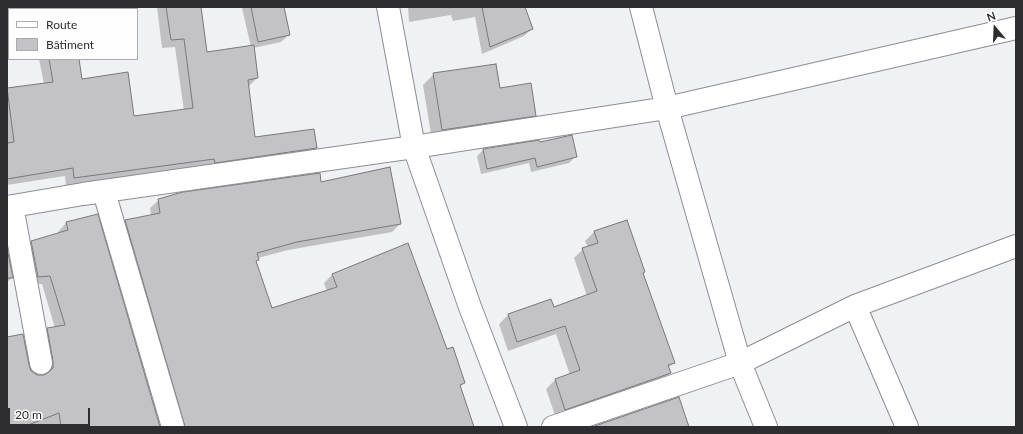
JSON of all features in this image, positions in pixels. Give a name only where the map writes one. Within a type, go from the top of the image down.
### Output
[{"type":"street","points":[[388,7],[414,148],[470,307],[516,427]]},
{"type":"street","points":[[641,7],[667,108],[740,363],[766,427]]},
{"type":"street","points":[[41,363],[10,206],[83,194],[414,148],[667,108],[1016,28]]},
{"type":"street","points":[[104,192],[173,427]]},
{"type":"street","points":[[553,427],[740,363],[855,306],[1016,246]]},
{"type":"street","points":[[855,306],[907,427]]},
{"type":"building","points":[[166,7],[201,7],[207,52],[254,45],[258,78],[248,80],[255,137],[314,129],[317,148],[215,163],[214,159],[74,178],[73,168],[7,179],[7,143],[14,142],[7,88],[53,82],[49,60],[79,60],[82,79],[128,72],[134,116],[193,108],[184,39],[171,40]]},
{"type":"building","points":[[251,7],[284,7],[290,35],[258,42]]},
{"type":"building","points":[[482,7],[525,7],[533,29],[490,47]]},
{"type":"building","points":[[496,64],[500,88],[531,83],[536,116],[442,130],[433,73]]},
{"type":"building","points":[[572,135],[577,157],[537,167],[535,158],[487,169],[483,149],[539,140],[540,142]]},
{"type":"building","points":[[390,167],[401,224],[297,242],[257,253],[259,260],[256,261],[272,308],[337,287],[332,274],[408,243],[447,349],[453,347],[465,383],[460,385],[474,427],[185,427],[125,220],[160,213],[158,199],[183,192],[320,173],[321,182]]},
{"type":"building","points":[[98,214],[160,427],[61,427],[59,413],[23,427],[7,427],[7,337],[23,334],[31,371],[37,375],[44,375],[53,368],[47,328],[65,325],[50,276],[38,277],[31,241],[68,230],[66,222]]},
{"type":"building","points":[[627,220],[645,272],[643,273],[675,363],[668,365],[671,373],[565,410],[555,379],[580,370],[565,326],[517,342],[508,314],[551,299],[554,307],[597,291],[582,248],[598,243],[594,231]]},
{"type":"building","points":[[7,248],[13,278],[7,278]]},
{"type":"building","points":[[679,397],[689,427],[592,427]]}]
